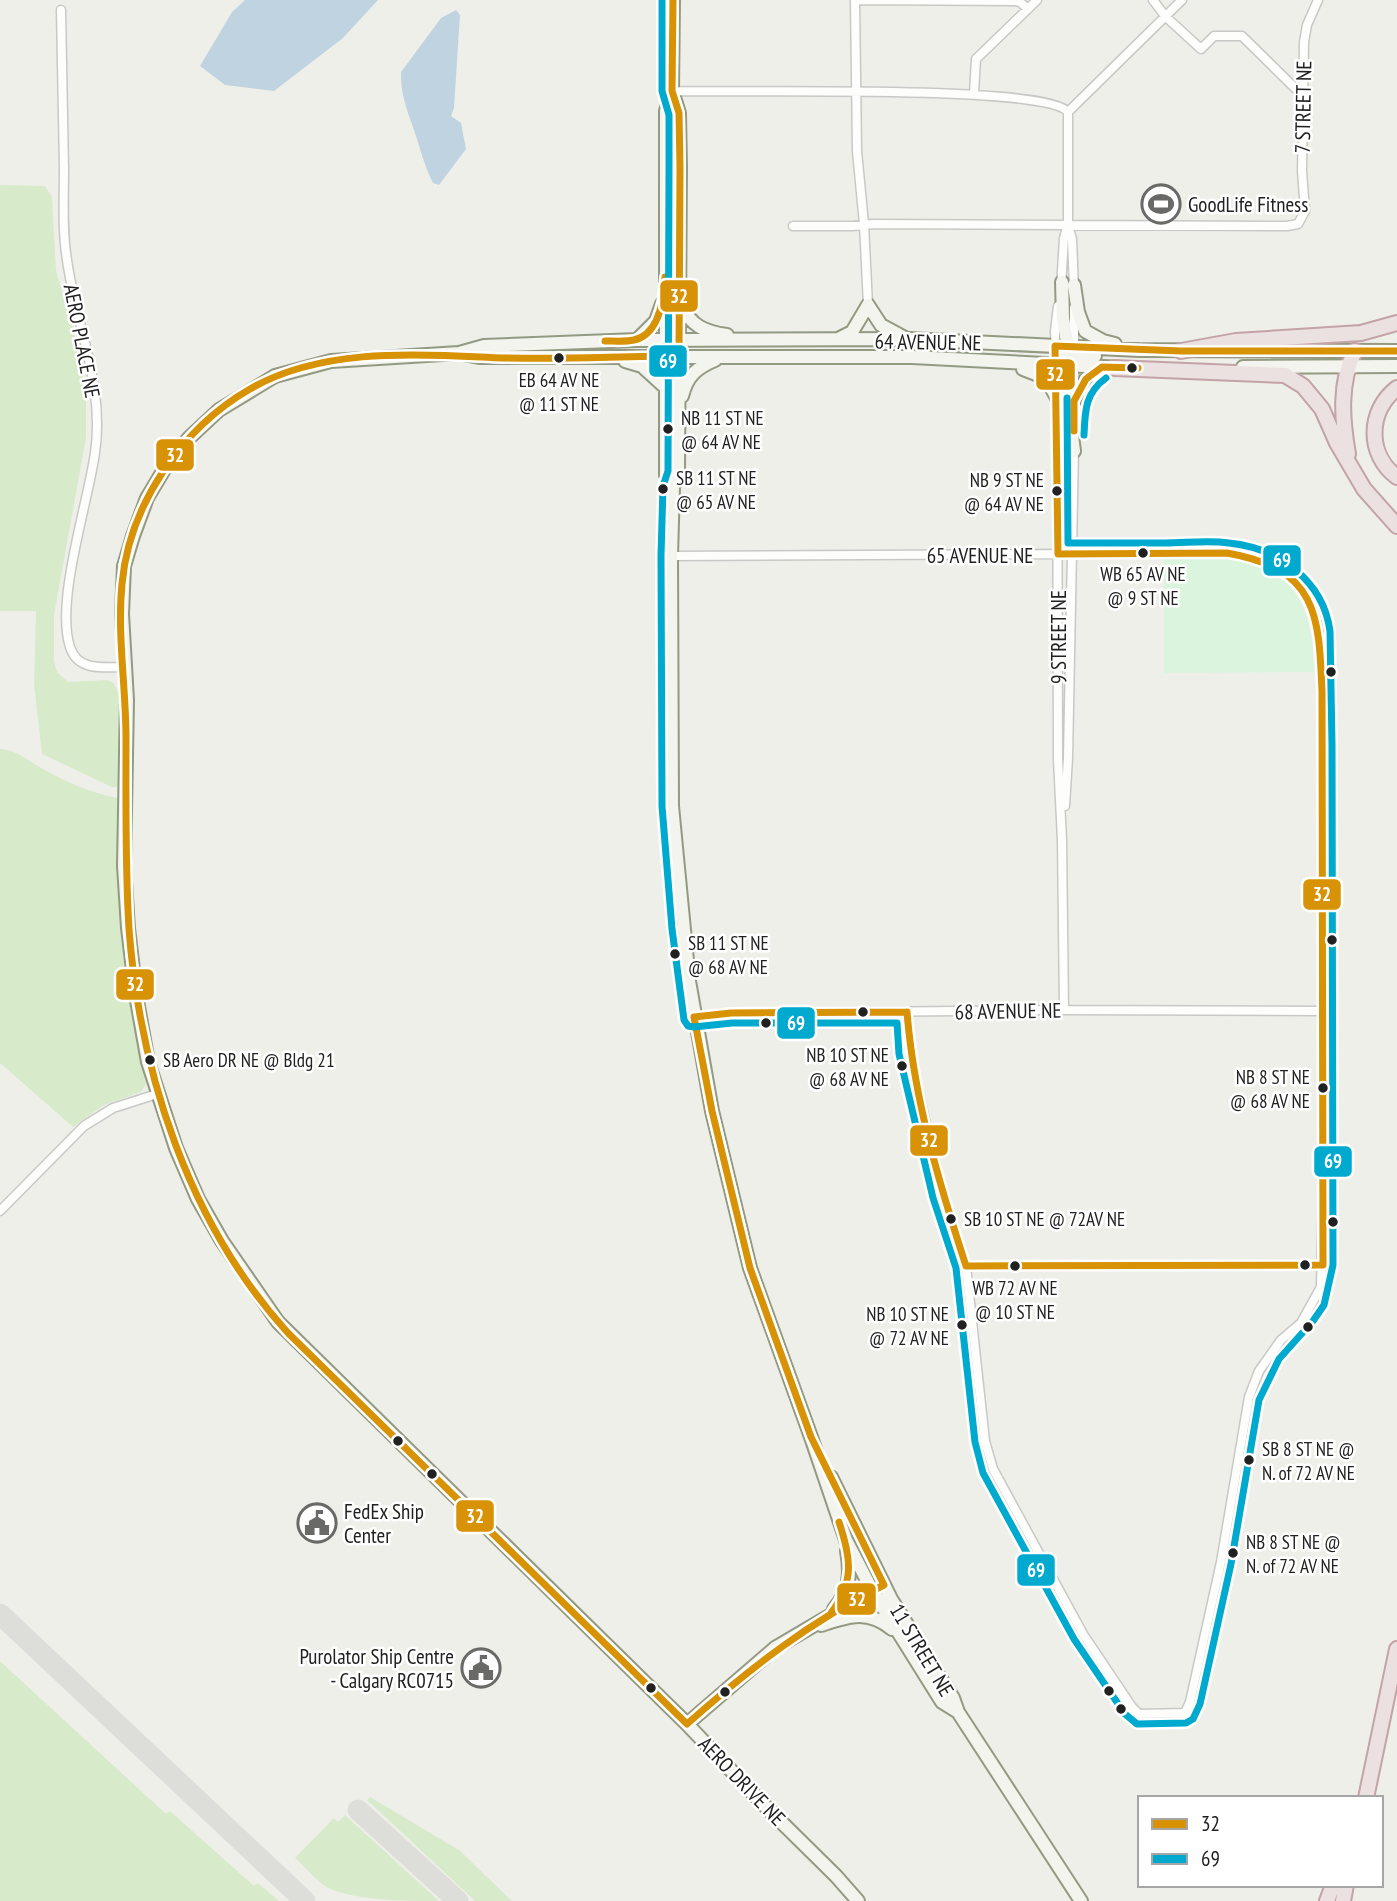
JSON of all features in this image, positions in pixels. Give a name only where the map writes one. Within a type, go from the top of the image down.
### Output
[{"type":"highway","points":[[1181,351],[1236,341],[1362,333],[1397,323]]},
{"type":"highway","points":[[1351,465],[1344,425],[1348,366],[1355,351]]},
{"type":"highway","points":[[1108,367],[1285,375],[1303,386],[1322,409],[1337,443],[1373,501],[1397,526]]},
{"type":"highway","points":[[1397,388],[1381,406],[1374,435],[1381,460],[1397,477]]},
{"type":"highway","points":[[1366,1796],[1397,1649]]},
{"type":"street","name":"11 STREET NE","points":[[672,340],[665,289],[666,111],[672,91],[673,0]]},
{"type":"street","points":[[909,339],[881,325],[868,305],[857,151],[855,0],[1015,1],[1028,9]]},
{"type":"street","points":[[974,93],[976,59],[1037,0]]},
{"type":"street","points":[[1153,0],[1201,49],[1214,36],[1242,36],[1303,96]]},
{"type":"street","points":[[1073,451],[1063,318],[1072,239],[1068,224],[1068,112],[1182,0]]},
{"type":"street","name":"7 STREET NE","points":[[1068,224],[1298,224],[1304,216],[1305,33],[1315,1]]},
{"type":"street","name":"AERO PLACE NE","points":[[61,10],[66,258],[89,350],[96,414],[96,451],[73,564],[67,612],[68,640],[71,652],[89,667],[125,667]]},
{"type":"street","name":"11 STREET NE","points":[[672,91],[679,113],[679,301],[672,340],[665,356],[665,387],[666,475],[673,487]]},
{"type":"street","points":[[672,91],[974,93],[1048,102],[1061,106],[1068,112]]},
{"type":"street","points":[[666,212],[672,340],[679,356]]},
{"type":"street","points":[[793,226],[1068,224]]},
{"type":"street","points":[[1068,283],[1085,331],[1103,341],[1139,350]]},
{"type":"street","points":[[637,340],[648,332],[656,321],[665,289]]},
{"type":"street","points":[[679,301],[687,317],[697,326],[714,333],[755,340]]},
{"type":"street","points":[[835,340],[852,332],[868,305]]},
{"type":"street","name":"64 AVENUE NE","points":[[125,667],[122,614],[124,566],[147,498],[168,463],[190,437],[219,410],[275,376],[331,361],[459,353],[484,346],[637,340],[909,339],[1066,356],[1108,367],[1397,366]]},
{"type":"street","name":"64 AVENUE NE","points":[[459,353],[479,358],[679,356],[940,359],[1066,356],[1139,350],[1397,351]]},
{"type":"street","points":[[1066,356],[1271,357],[1310,351]]},
{"type":"street","points":[[601,356],[642,366],[665,387]]},
{"type":"street","name":"11 STREET NE","points":[[679,356],[678,472],[673,487],[671,556],[672,806],[681,917],[694,1017],[712,1111],[750,1268],[846,1540],[953,1698],[958,1712],[1081,1901]]},
{"type":"street","name":"9 STREET NE","points":[[1064,1010],[1058,759],[1057,398],[1066,356]]},
{"type":"street","name":"9 STREET NE","points":[[1062,840],[1068,758],[1073,554],[1074,401],[1066,356]]},
{"type":"street","points":[[678,413],[685,386],[692,373],[702,365],[720,358]]},
{"type":"street","points":[[940,359],[956,365],[1032,371],[1046,378],[1057,398]]},
{"type":"street","points":[[1074,401],[1086,379],[1108,367]]},
{"type":"street","name":"65 AVENUE NE","points":[[671,556],[1227,553],[1246,555],[1273,564],[1296,583],[1311,604],[1318,624],[1322,692],[1322,1011]]},
{"type":"street","name":"AERO DRIVE NE","points":[[125,667],[127,700],[124,866],[141,1028],[157,1094],[176,1148],[198,1199],[222,1241],[278,1322],[687,1724],[761,1802],[836,1875],[858,1901]]},
{"type":"street","points":[[907,1012],[909,1052],[943,1196],[966,1266],[985,1441],[993,1469],[1083,1634],[1139,1714],[1185,1713],[1190,1702],[1221,1562],[1249,1397],[1259,1371],[1281,1340],[1301,1323],[1321,1287],[1322,1011]]},
{"type":"street","name":"68 AVENUE NE","points":[[694,1017],[731,1013],[1322,1011]]},
{"type":"street","points":[[0,1211],[84,1125],[113,1108],[157,1094]]},
{"type":"street","points":[[966,1266],[1323,1265]]},
{"type":"street","name":"11 STREET NE","points":[[811,1437],[899,1634],[942,1702],[958,1712]]},
{"type":"street","points":[[830,1614],[843,1598],[849,1584],[846,1540]]},
{"type":"street","points":[[687,1724],[751,1667],[795,1636],[878,1587]]},
{"type":"street","points":[[795,1636],[847,1617],[867,1615],[880,1619],[899,1634]]},
{"type":"green space","points":[[0,185],[45,186],[52,197],[56,270],[78,348],[86,397],[86,438],[54,615],[54,661],[57,672],[68,682],[107,680],[116,687],[121,720],[119,787],[112,787],[42,754],[34,685],[36,611],[0,611]]},
{"type":"green space","points":[[1164,559],[1235,560],[1257,565],[1274,573],[1288,584],[1305,614],[1313,651],[1314,672],[1164,673]]},
{"type":"green space","points":[[0,749],[18,754],[71,783],[118,798],[118,845],[126,962],[146,1084],[141,1092],[104,1105],[73,1127],[0,1063]]},
{"type":"green space","points":[[0,1661],[166,1814],[170,1811],[254,1886],[258,1883],[279,1901],[0,1901]]},
{"type":"green space","points":[[370,1797],[459,1850],[512,1901],[475,1901],[367,1800]]},
{"type":"green space","points":[[345,1815],[439,1901],[353,1896],[328,1888],[315,1878],[295,1858],[334,1818],[338,1822]]},
{"type":"water","points":[[245,0],[378,0],[343,38],[274,91],[225,85],[200,66],[232,12]]},
{"type":"water","points":[[456,10],[460,15],[454,108],[451,116],[461,123],[466,149],[439,185],[433,183],[423,159],[403,97],[401,72],[441,18]]},
{"type":"taxiway","points":[[0,1614],[305,1901]]},
{"type":"taxiway","points":[[358,1810],[458,1901]]},
{"type":"transit line","name":"69","points":[[662,0],[662,91],[669,115],[668,471],[663,486],[661,556],[662,806],[672,929],[684,1020],[688,1026],[694,1027],[732,1023],[897,1023],[899,1054],[933,1198],[956,1268],[975,1442],[983,1473],[1074,1639],[1125,1714],[1137,1724],[1186,1723],[1193,1719],[1200,1704],[1231,1564],[1259,1400],[1279,1359],[1324,1305],[1333,1265],[1330,631],[1326,613],[1308,582],[1281,560],[1247,546],[1213,542],[1068,543],[1067,398]]},
{"type":"transit line","name":"32","points":[[673,0],[672,91],[679,113],[680,167],[679,356],[530,359],[393,355],[333,361],[276,376],[225,405],[181,447],[163,472],[135,526],[122,584],[121,622],[126,719],[128,905],[135,984],[158,1092],[197,1196],[223,1244],[253,1290],[288,1333],[687,1724]]},
{"type":"transit line","name":"32","points":[[605,341],[634,340],[650,331],[662,305],[665,277]]},
{"type":"transit line","name":"32","points":[[1323,1265],[1322,692],[1319,639],[1314,618],[1307,599],[1296,583],[1279,570],[1257,560],[1227,553],[1058,554],[1055,346],[1181,351],[1397,351]]},
{"type":"transit line","name":"32","points":[[1074,431],[1074,401],[1086,379],[1102,367],[1138,368]]},
{"type":"transit line","name":"69","points":[[1084,435],[1090,396],[1106,378]]},
{"type":"transit line","name":"32","points":[[907,1012],[922,1109],[937,1172],[966,1266]]},
{"type":"transit line","name":"32","points":[[694,1017],[731,1013],[907,1012]]},
{"type":"transit line","name":"32","points":[[687,1724],[733,1685],[805,1631],[884,1585],[811,1437],[750,1268],[712,1111],[694,1017]]},
{"type":"transit line","name":"32","points":[[966,1266],[1323,1265]]},
{"type":"transit line","name":"32","points":[[831,1613],[844,1590],[848,1569],[846,1547],[839,1522]]},
{"type":"place","name":"GoodLife Fitness","points":[[1161,204]]},
{"type":"place","name":"EB 64 AV NE @ 11 ST NE","points":[[559,358]]},
{"type":"place","name":"NB 11 ST NE @ 64 AV NE","points":[[668,429]]},
{"type":"place","name":"SB 11 ST NE @ 65 AV NE","points":[[663,489]]},
{"type":"place","name":"NB 9 ST NE @ 64 AV NE","points":[[1057,491]]},
{"type":"place","name":"WB 65 AV NE @ 9 ST NE","points":[[1143,553]]},
{"type":"place","name":"SB 11 ST NE @ 68 AV NE","points":[[675,954]]},
{"type":"place","name":"SB Aero DR NE @ Bldg 21","points":[[150,1060]]},
{"type":"place","name":"NB 10 ST NE @ 68 AV NE","points":[[902,1066]]},
{"type":"place","name":"NB 8 ST NE @ 68 AV NE","points":[[1323,1088]]},
{"type":"place","name":"SB 10 ST NE @ 72AV NE","points":[[951,1219]]},
{"type":"place","name":"WB 72 AV NE @ 10 ST NE","points":[[1015,1266]]},
{"type":"place","name":"NB 10 ST NE @ 72 AV NE","points":[[962,1325]]},
{"type":"place","name":"SB 8 ST NE @ N. of 72 AV NE","points":[[1249,1460]]},
{"type":"place","name":"FedEx Ship Center","points":[[317,1523]]},
{"type":"place","name":"NB 8 ST NE @ N. of 72 AV NE","points":[[1233,1553]]},
{"type":"place","name":"Purolator Ship Centre - Calgary RC0715","points":[[481,1668]]}]
